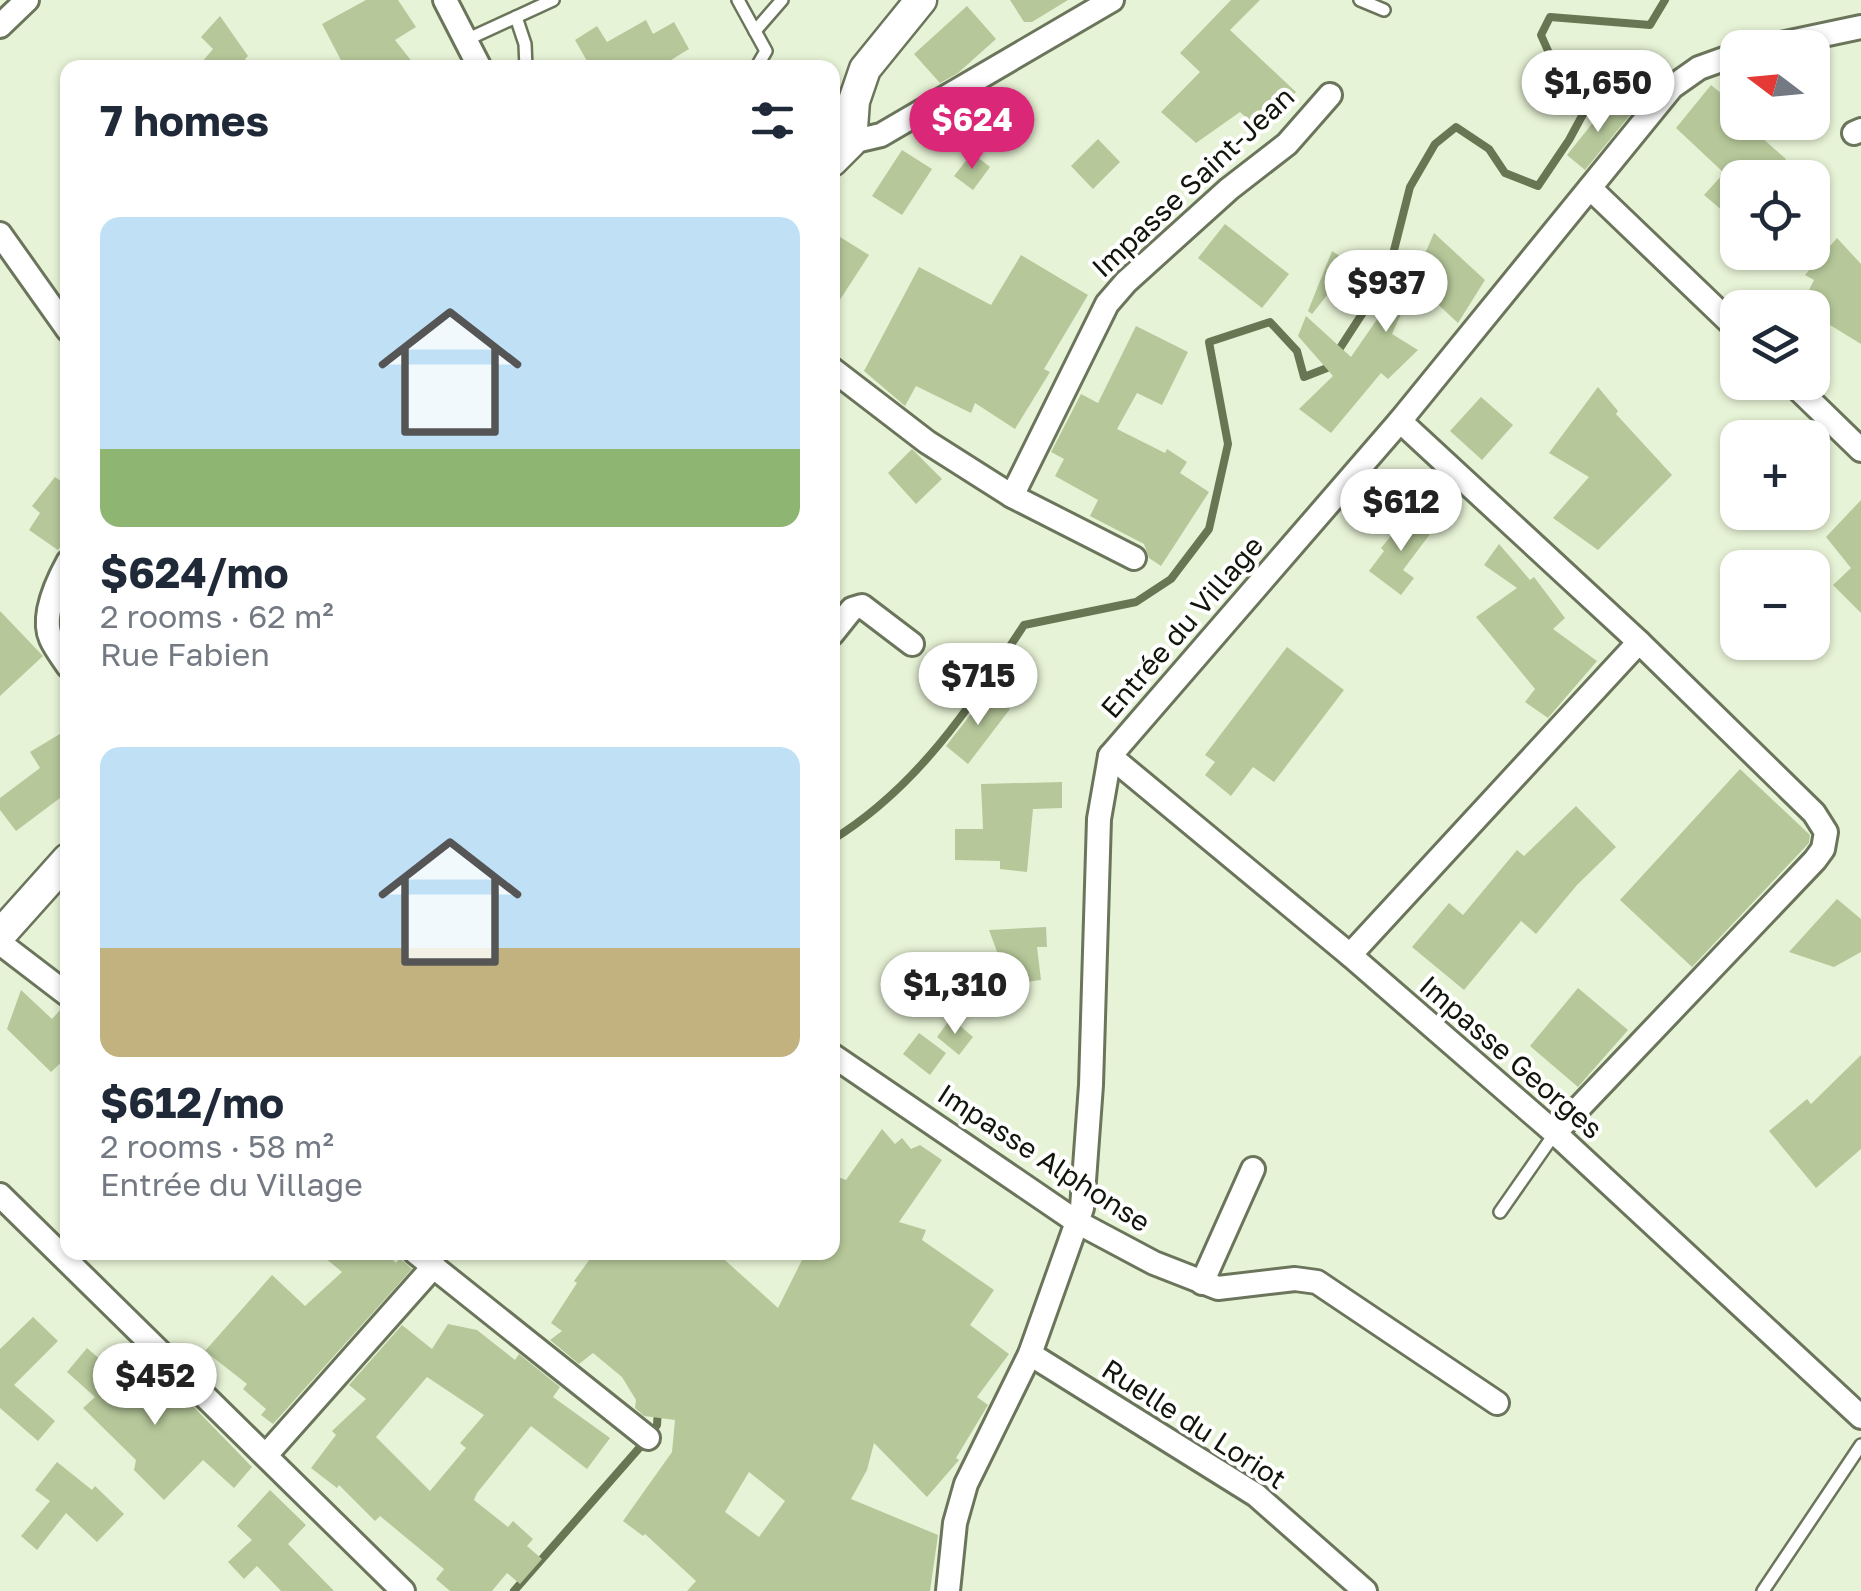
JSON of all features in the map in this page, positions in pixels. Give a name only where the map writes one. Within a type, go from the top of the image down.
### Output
[{"type":"street","points":[[0,26],[27,0]]},
{"type":"street","points":[[445,0],[476,60]]},
{"type":"street","points":[[842,151],[865,68],[921,0]]},
{"type":"street","points":[[842,151],[881,135],[1112,0]]},
{"type":"street","points":[[1830,34],[1861,27]]},
{"type":"street","name":"Entrée du Village","points":[[948,1591],[955,1523],[966,1484],[1030,1354],[1080,1215],[1090,1085],[1100,819],[1110,756],[1400,421],[1672,86],[1699,68],[1720,60]]},
{"type":"street","name":"Impasse Saint-Jean","points":[[1012,496],[1107,304],[1229,190],[1287,144],[1330,95]]},
{"type":"street","points":[[1590,188],[1720,313]]},
{"type":"street","points":[[0,234],[60,319]]},
{"type":"street","points":[[840,375],[928,442],[1012,496],[1134,558]]},
{"type":"street","points":[[1810,400],[1861,450]]},
{"type":"street","points":[[1400,421],[1639,642],[1814,813],[1826,832],[1823,849],[1815,860],[1555,1133]]},
{"type":"street","points":[[60,575],[49,614],[48,635],[60,654]]},
{"type":"street","points":[[840,624],[852,609],[862,606],[912,644]]},
{"type":"street","points":[[1350,956],[1639,642]]},
{"type":"street","name":"Impasse Georges","points":[[1110,756],[1555,1133],[1861,1416]]},
{"type":"street","points":[[0,935],[60,869]]},
{"type":"street","points":[[0,942],[60,990]]},
{"type":"street","name":"Impasse Alphonse","points":[[840,1060],[1154,1263],[1218,1288],[1296,1279],[1317,1282],[1497,1403]]},
{"type":"street","points":[[1202,1283],[1253,1170]]},
{"type":"street","points":[[0,1195],[60,1245]]},
{"type":"street","points":[[75,1260],[404,1591]]},
{"type":"street","points":[[267,1454],[423,1260]]},
{"type":"street","points":[[425,1260],[648,1438]]},
{"type":"street","name":"Ruelle du Loriot","points":[[1030,1354],[1256,1495],[1365,1591]]},
{"type":"lane","points":[[466,40],[553,0]]},
{"type":"lane","points":[[738,0],[766,51],[761,60]]},
{"type":"lane","points":[[754,30],[782,0]]},
{"type":"lane","points":[[1360,0],[1384,10]]},
{"type":"lane","points":[[516,17],[526,60]]},
{"type":"lane","points":[[1500,1212],[1555,1133]]},
{"type":"lane","points":[[1763,1591],[1861,1445]]},
{"type":"building","points":[[366,0],[398,0],[416,27],[395,40],[411,60],[341,60],[322,24]]},
{"type":"building","points":[[1010,0],[1068,0],[1032,22],[1024,22]]},
{"type":"building","points":[[1231,0],[1260,0],[1230,30],[1296,92],[1258,129],[1240,112],[1196,143],[1161,112],[1200,72],[1180,53]]},
{"type":"building","points":[[967,6],[996,39],[958,73],[940,83],[914,54]]},
{"type":"building","points":[[220,16],[248,56],[246,60],[204,60],[213,49],[201,37]]},
{"type":"building","points":[[646,20],[653,34],[674,22],[689,49],[671,60],[586,60],[575,40],[597,26],[607,42]]},
{"type":"building","points":[[1711,85],[1720,92],[1720,140],[1764,140],[1786,159],[1720,160],[1720,169],[1676,128]]},
{"type":"building","points":[[1611,100],[1630,115],[1585,170],[1567,155]]},
{"type":"building","points":[[1098,139],[1120,162],[1093,189],[1071,166]]},
{"type":"building","points":[[902,150],[932,169],[902,215],[872,196]]},
{"type":"building","points":[[972,153],[990,167],[973,190],[954,176]]},
{"type":"building","points":[[1720,177],[1720,209],[1704,195]]},
{"type":"building","points":[[1225,224],[1289,274],[1262,308],[1198,258]]},
{"type":"building","points":[[1434,233],[1485,280],[1458,323],[1415,283],[1392,334],[1418,350],[1388,379],[1381,373],[1331,433],[1299,409],[1333,376],[1298,336],[1306,316],[1351,357],[1380,315],[1375,313],[1388,292],[1394,295],[1406,277],[1413,281]]},
{"type":"building","points":[[840,237],[869,255],[840,300]]},
{"type":"building","points":[[1837,238],[1861,264],[1861,344],[1830,325],[1830,290],[1809,290],[1814,280],[1805,275],[1809,270],[1830,270],[1830,246]]},
{"type":"building","points":[[1332,251],[1352,264],[1312,314],[1308,311]]},
{"type":"building","points":[[1021,255],[1088,295],[1044,369],[1050,372],[1015,429],[975,403],[971,413],[916,386],[905,406],[864,371],[919,267],[991,305]]},
{"type":"building","points":[[1136,326],[1188,352],[1162,405],[1137,393],[1117,429],[1165,453],[1167,449],[1187,462],[1180,473],[1209,492],[1161,566],[1149,558],[1144,544],[1090,516],[1098,500],[1055,476],[1064,459],[1051,452],[1081,394],[1098,403]]},
{"type":"building","points":[[1598,387],[1618,411],[1616,414],[1672,475],[1598,550],[1553,518],[1589,477],[1549,453]]},
{"type":"building","points":[[1481,397],[1513,425],[1482,460],[1450,431]]},
{"type":"building","points":[[912,449],[942,479],[916,504],[888,473]]},
{"type":"building","points":[[55,477],[60,480],[58,550],[29,530],[40,513],[32,506]]},
{"type":"building","points":[[1861,500],[1861,613],[1833,585],[1851,568],[1826,537]]},
{"type":"building","points":[[1419,514],[1436,526],[1403,570],[1414,578],[1401,595],[1369,571],[1396,530],[1403,535]]},
{"type":"building","points":[[1499,544],[1530,580],[1534,577],[1565,618],[1553,629],[1597,661],[1548,718],[1525,702],[1535,689],[1476,617],[1517,588],[1484,565]]},
{"type":"building","points":[[0,611],[43,656],[0,696]]},
{"type":"building","points":[[1287,647],[1344,690],[1274,782],[1253,767],[1231,796],[1205,775],[1215,762],[1205,755]]},
{"type":"building","points":[[988,692],[1010,709],[968,764],[946,746]]},
{"type":"building","points":[[60,734],[60,798],[16,831],[0,810],[0,798],[40,768],[30,752]]},
{"type":"building","points":[[1740,769],[1810,835],[1809,843],[1692,967],[1620,900]]},
{"type":"building","points":[[1062,782],[1062,808],[1033,809],[1027,872],[1000,869],[1000,861],[955,860],[955,829],[983,829],[981,784]]},
{"type":"building","points":[[1576,806],[1616,847],[1536,934],[1521,921],[1464,990],[1412,947],[1449,903],[1463,915],[1517,850],[1524,856]]},
{"type":"building","points":[[1837,899],[1861,919],[1861,952],[1834,967],[1789,952]]},
{"type":"building","points":[[1046,927],[1047,947],[1037,947],[1041,980],[1009,984],[989,930]]},
{"type":"building","points":[[1578,988],[1628,1030],[1578,1087],[1530,1046]]},
{"type":"building","points":[[21,990],[52,1019],[60,1010],[60,1064],[51,1072],[7,1029]]},
{"type":"building","points":[[951,1018],[973,1037],[959,1055],[937,1037]]},
{"type":"building","points":[[919,1033],[946,1053],[930,1075],[903,1054]]},
{"type":"building","points":[[1861,1055],[1861,1149],[1816,1188],[1769,1131],[1807,1099],[1811,1104]]},
{"type":"building","points":[[882,1129],[895,1144],[902,1138],[911,1149],[920,1145],[942,1160],[899,1222],[926,1230],[922,1240],[994,1290],[970,1325],[1009,1354],[977,1397],[988,1405],[956,1458],[959,1460],[927,1497],[874,1443],[867,1470],[851,1499],[938,1535],[930,1591],[687,1591],[696,1581],[645,1534],[623,1521],[672,1452],[675,1420],[644,1416],[635,1408],[636,1400],[622,1377],[593,1353],[579,1364],[550,1340],[562,1331],[551,1323],[589,1260],[725,1260],[778,1308],[802,1260],[840,1260],[840,1178],[846,1180]],"holes":[[[749,1472],[785,1501],[759,1537],[725,1512]]]},
{"type":"building","points":[[328,1260],[402,1260],[412,1269],[273,1424],[261,1415],[266,1409],[243,1389],[247,1384],[205,1351],[272,1275],[305,1306],[342,1272]]},
{"type":"building","points":[[33,1317],[58,1341],[14,1385],[55,1421],[38,1441],[0,1408],[0,1349]]},
{"type":"building","points":[[448,1324],[477,1330],[515,1360],[519,1354],[560,1387],[553,1397],[610,1438],[587,1469],[531,1426],[477,1493],[474,1500],[508,1527],[513,1521],[533,1539],[527,1546],[542,1559],[520,1584],[507,1573],[492,1591],[450,1591],[436,1579],[444,1569],[380,1516],[375,1521],[339,1485],[337,1488],[311,1468],[336,1435],[332,1431],[366,1399],[349,1385],[402,1325],[432,1349]],"holes":[[[427,1377],[484,1415],[460,1443],[466,1448],[430,1491],[376,1437]]]},
{"type":"building","points":[[87,1348],[118,1375],[128,1364],[171,1408],[183,1396],[252,1467],[234,1488],[203,1460],[164,1500],[134,1470],[136,1460],[83,1408],[95,1397],[67,1372]]},
{"type":"building","points":[[57,1462],[92,1490],[95,1486],[124,1514],[97,1542],[66,1513],[37,1550],[21,1536],[50,1501],[35,1490]]},
{"type":"building","points":[[270,1490],[306,1525],[288,1544],[334,1591],[281,1591],[257,1566],[244,1579],[228,1562],[252,1540],[237,1526]]},
{"type":"waterway","points":[[840,835],[891,796],[940,743],[1024,625],[1136,602],[1171,579],[1209,529],[1228,444],[1209,342],[1270,322],[1297,351],[1304,377],[1327,368],[1388,274],[1410,187],[1435,144],[1456,127],[1489,149],[1505,173],[1538,186],[1569,140],[1595,92],[1566,58],[1549,53],[1541,35],[1550,17],[1650,25],[1665,0]]},
{"type":"waterway","points":[[514,1591],[648,1438],[657,1425],[658,1409]]}]
